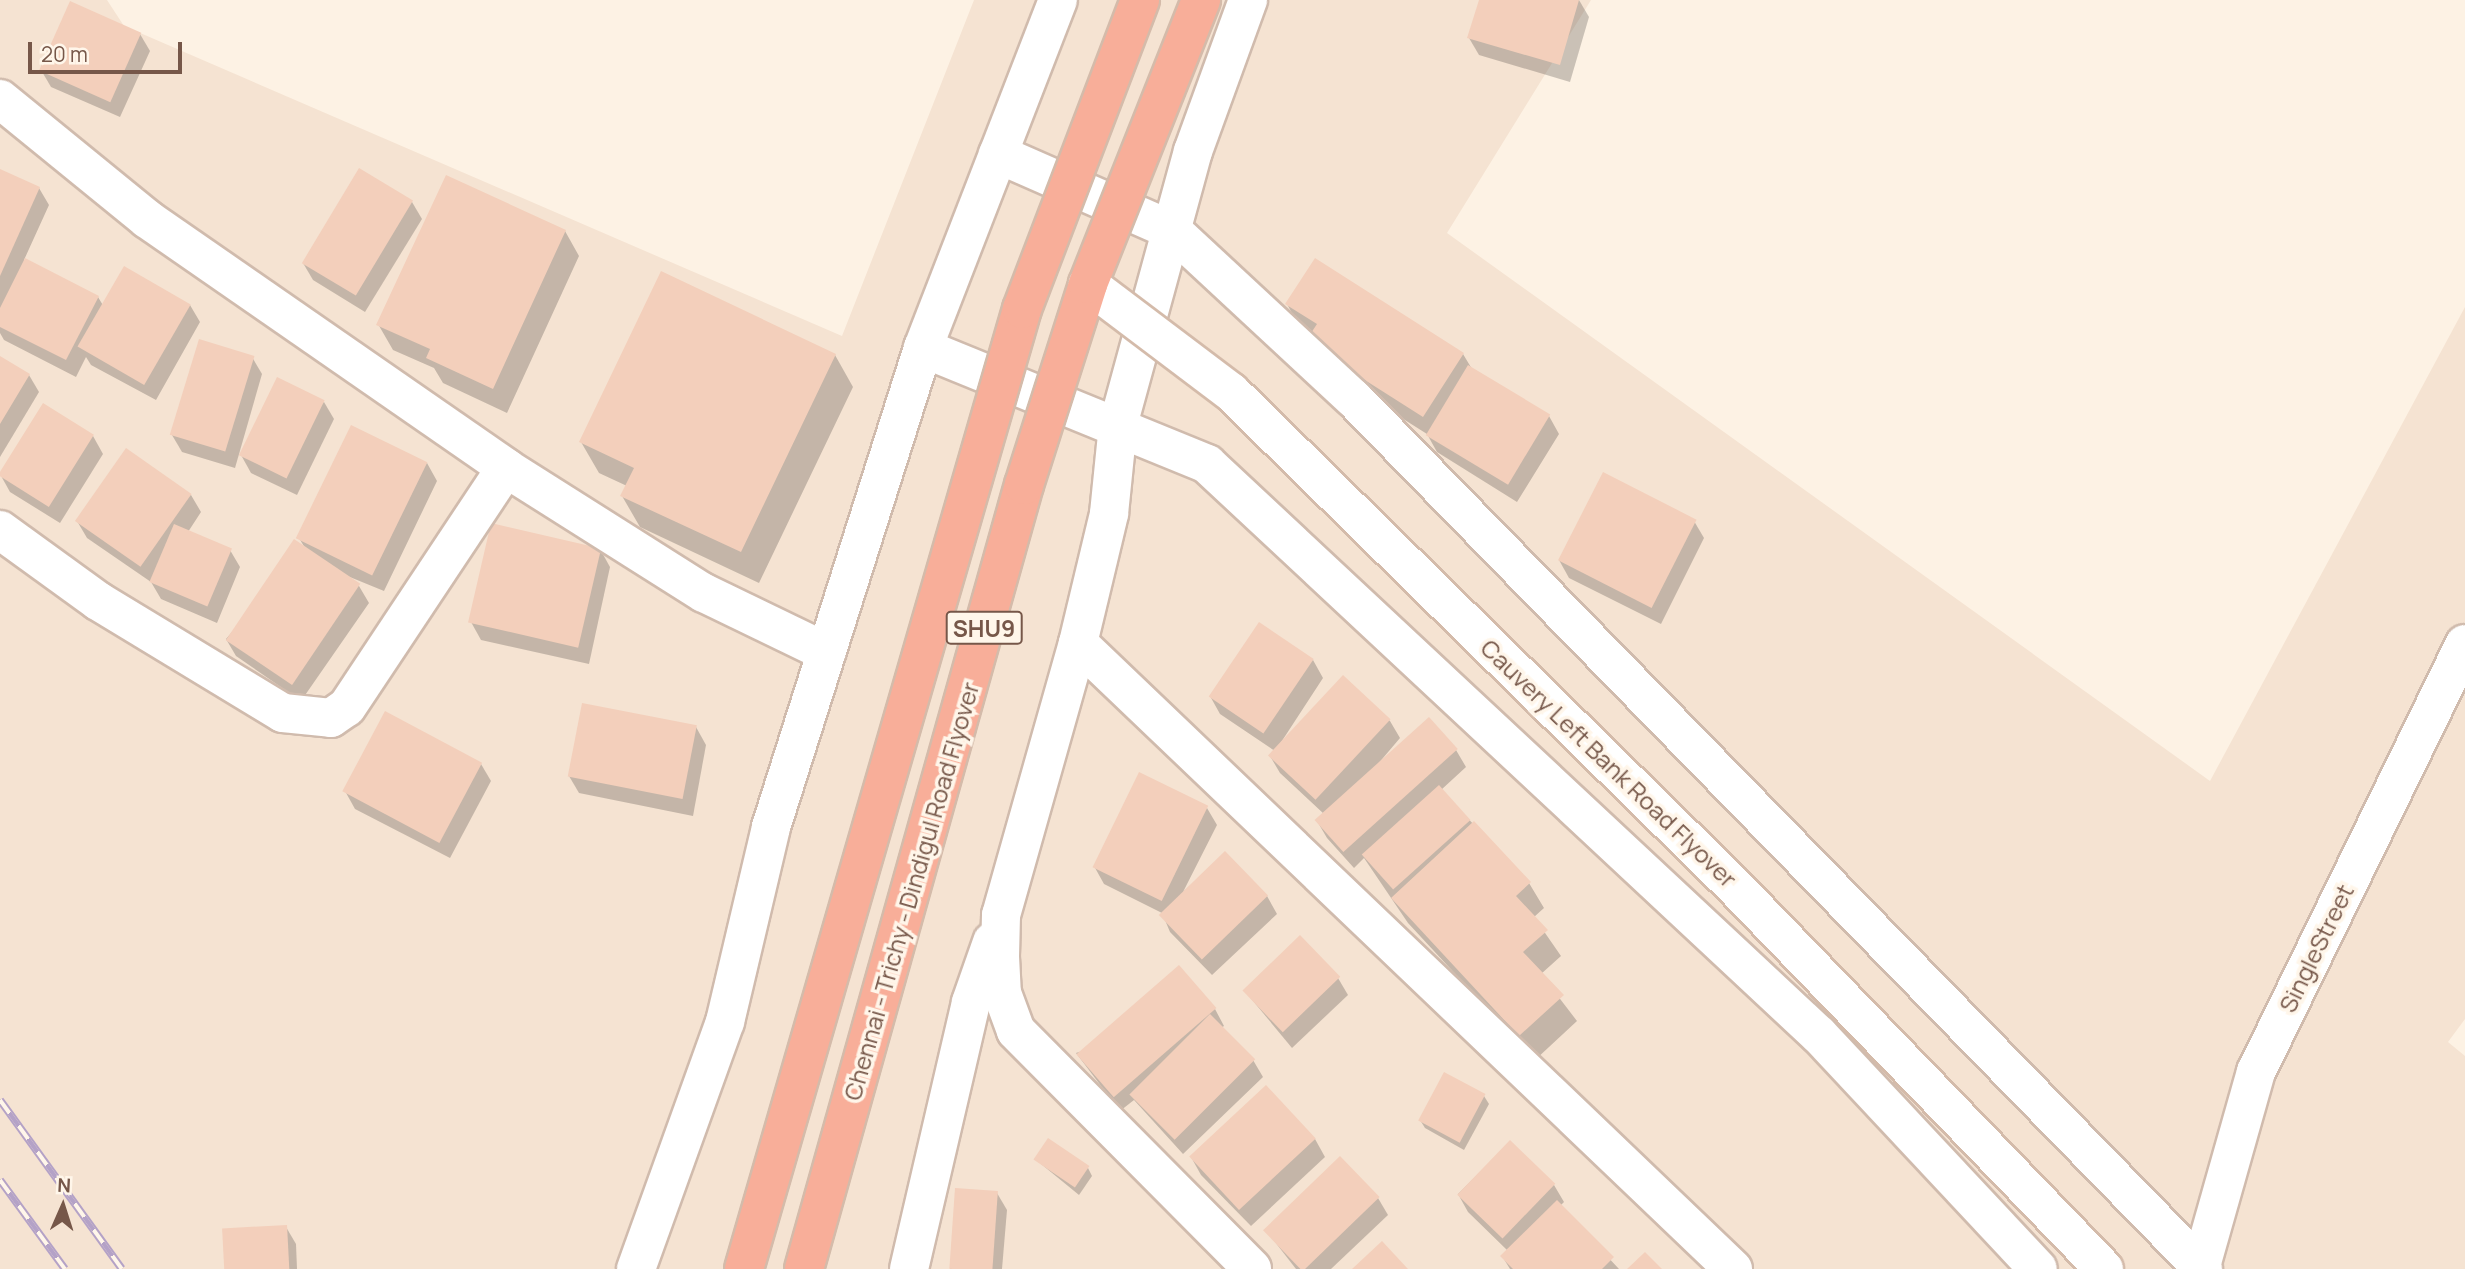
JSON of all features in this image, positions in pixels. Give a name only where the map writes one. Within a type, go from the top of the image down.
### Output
[{"type":"highway","name":"SHU9","points":[[744,1269],[1022,309],[1140,0]]},
{"type":"highway","name":"Chennai - Trichy - Dindigul Road Flyover","points":[[804,1269],[1024,485],[1088,284],[1201,0]]},
{"type":"street","points":[[636,1269],[725,1022],[771,827],[923,348],[1058,0]]},
{"type":"street","points":[[909,1269],[971,1002],[1001,915],[1078,643],[1109,514],[1118,425],[1193,151],[1248,0]]},
{"type":"street","points":[[0,99],[147,219],[506,468],[704,593],[826,652]]},
{"type":"street","points":[[998,154],[1173,231],[1353,398],[2202,1267]]},
{"type":"street","name":"Cauvery Left Bank Road Flyover","points":[[1088,284],[1231,392],[1735,887],[2104,1269]]},
{"type":"street","points":[[923,348],[1118,425],[1207,464],[1819,1035],[2038,1269]]},
{"type":"street","points":[[0,530],[98,601],[283,713],[331,718],[347,707],[506,468]]},
{"type":"street","points":[[1078,643],[1734,1269]]},
{"type":"street","name":"SingleStreet","points":[[2202,1267],[2256,1072],[2465,644]]},
{"type":"street","points":[[1001,915],[1002,993],[1016,1031],[1252,1269]]},
{"type":"shaded area","points":[[0,0],[107,0],[124,26],[842,336],[974,0],[1591,0],[1447,233],[2210,781],[2465,307],[2465,1019],[2448,1042],[2465,1056],[2465,1269],[0,1269]]},
{"type":"building","points":[[1479,0],[1579,0],[1560,65],[1467,38]]},
{"type":"building","points":[[70,1],[141,33],[110,102],[39,70]]},
{"type":"building","points":[[359,168],[413,200],[356,296],[302,263]]},
{"type":"building","points":[[0,169],[40,187],[0,276]]},
{"type":"building","points":[[446,175],[566,230],[493,389],[426,358],[430,349],[376,325]]},
{"type":"building","points":[[25,258],[99,296],[66,360],[0,327],[0,308]]},
{"type":"building","points":[[1315,258],[1464,353],[1423,417],[1305,342],[1317,324],[1285,304]]},
{"type":"building","points":[[124,266],[191,304],[144,385],[78,347]]},
{"type":"building","points":[[661,271],[836,354],[741,552],[620,496],[634,468],[579,442]]},
{"type":"building","points":[[199,339],[254,356],[225,452],[170,435]]},
{"type":"building","points":[[0,356],[30,374],[0,424]]},
{"type":"building","points":[[1468,365],[1550,414],[1508,485],[1426,435]]},
{"type":"building","points":[[277,377],[325,400],[286,478],[239,455]]},
{"type":"building","points":[[43,403],[94,435],[49,507],[0,476],[0,472]]},
{"type":"building","points":[[351,425],[427,462],[372,576],[296,538]]},
{"type":"building","points":[[126,448],[192,494],[140,567],[75,521]]},
{"type":"building","points":[[1603,472],[1697,520],[1652,608],[1558,560]]},
{"type":"building","points":[[491,523],[601,548],[578,648],[468,622]]},
{"type":"building","points":[[174,524],[232,549],[207,607],[149,582]]},
{"type":"building","points":[[294,539],[360,584],[292,685],[226,640]]},
{"type":"building","points":[[1259,622],[1314,659],[1263,734],[1209,697]]},
{"type":"building","points":[[1343,675],[1391,719],[1316,800],[1268,755]]},
{"type":"building","points":[[582,703],[697,725],[683,799],[568,777]]},
{"type":"building","points":[[385,711],[482,763],[439,843],[342,791]]},
{"type":"building","points":[[1429,717],[1458,749],[1343,852],[1315,820]]},
{"type":"building","points":[[1139,772],[1208,806],[1162,901],[1093,867]]},
{"type":"building","points":[[1439,785],[1470,820],[1393,890],[1362,855]]},
{"type":"building","points":[[1474,821],[1531,882],[1516,896],[1548,930],[1523,952],[1564,995],[1519,1036],[1391,898]]},
{"type":"building","points":[[1225,851],[1268,896],[1202,960],[1159,915]]},
{"type":"building","points":[[1300,935],[1340,977],[1283,1032],[1242,991]]},
{"type":"building","points":[[1179,965],[1216,1008],[1114,1097],[1076,1054]]},
{"type":"building","points":[[1210,1014],[1255,1059],[1175,1140],[1129,1095]]},
{"type":"building","points":[[1444,1072],[1485,1094],[1460,1143],[1418,1121]]},
{"type":"building","points":[[1266,1085],[1316,1138],[1239,1210],[1189,1157]]},
{"type":"building","points":[[1048,1138],[1089,1166],[1075,1188],[1033,1160]]},
{"type":"building","points":[[1510,1140],[1555,1184],[1503,1238],[1457,1195]]},
{"type":"building","points":[[1340,1156],[1380,1197],[1305,1269],[1300,1269],[1263,1230]]},
{"type":"building","points":[[955,1188],[998,1191],[992,1269],[949,1269]]},
{"type":"building","points":[[1557,1200],[1614,1257],[1602,1269],[1513,1269],[1500,1256]]},
{"type":"building","points":[[287,1225],[289,1269],[224,1269],[222,1228]]},
{"type":"building","points":[[1382,1241],[1408,1269],[1352,1269]]},
{"type":"building","points":[[1645,1252],[1662,1269],[1627,1269]]},
{"type":"railway","points":[[0,1100],[122,1269]]},
{"type":"railway","points":[[0,1180],[65,1269]]}]
